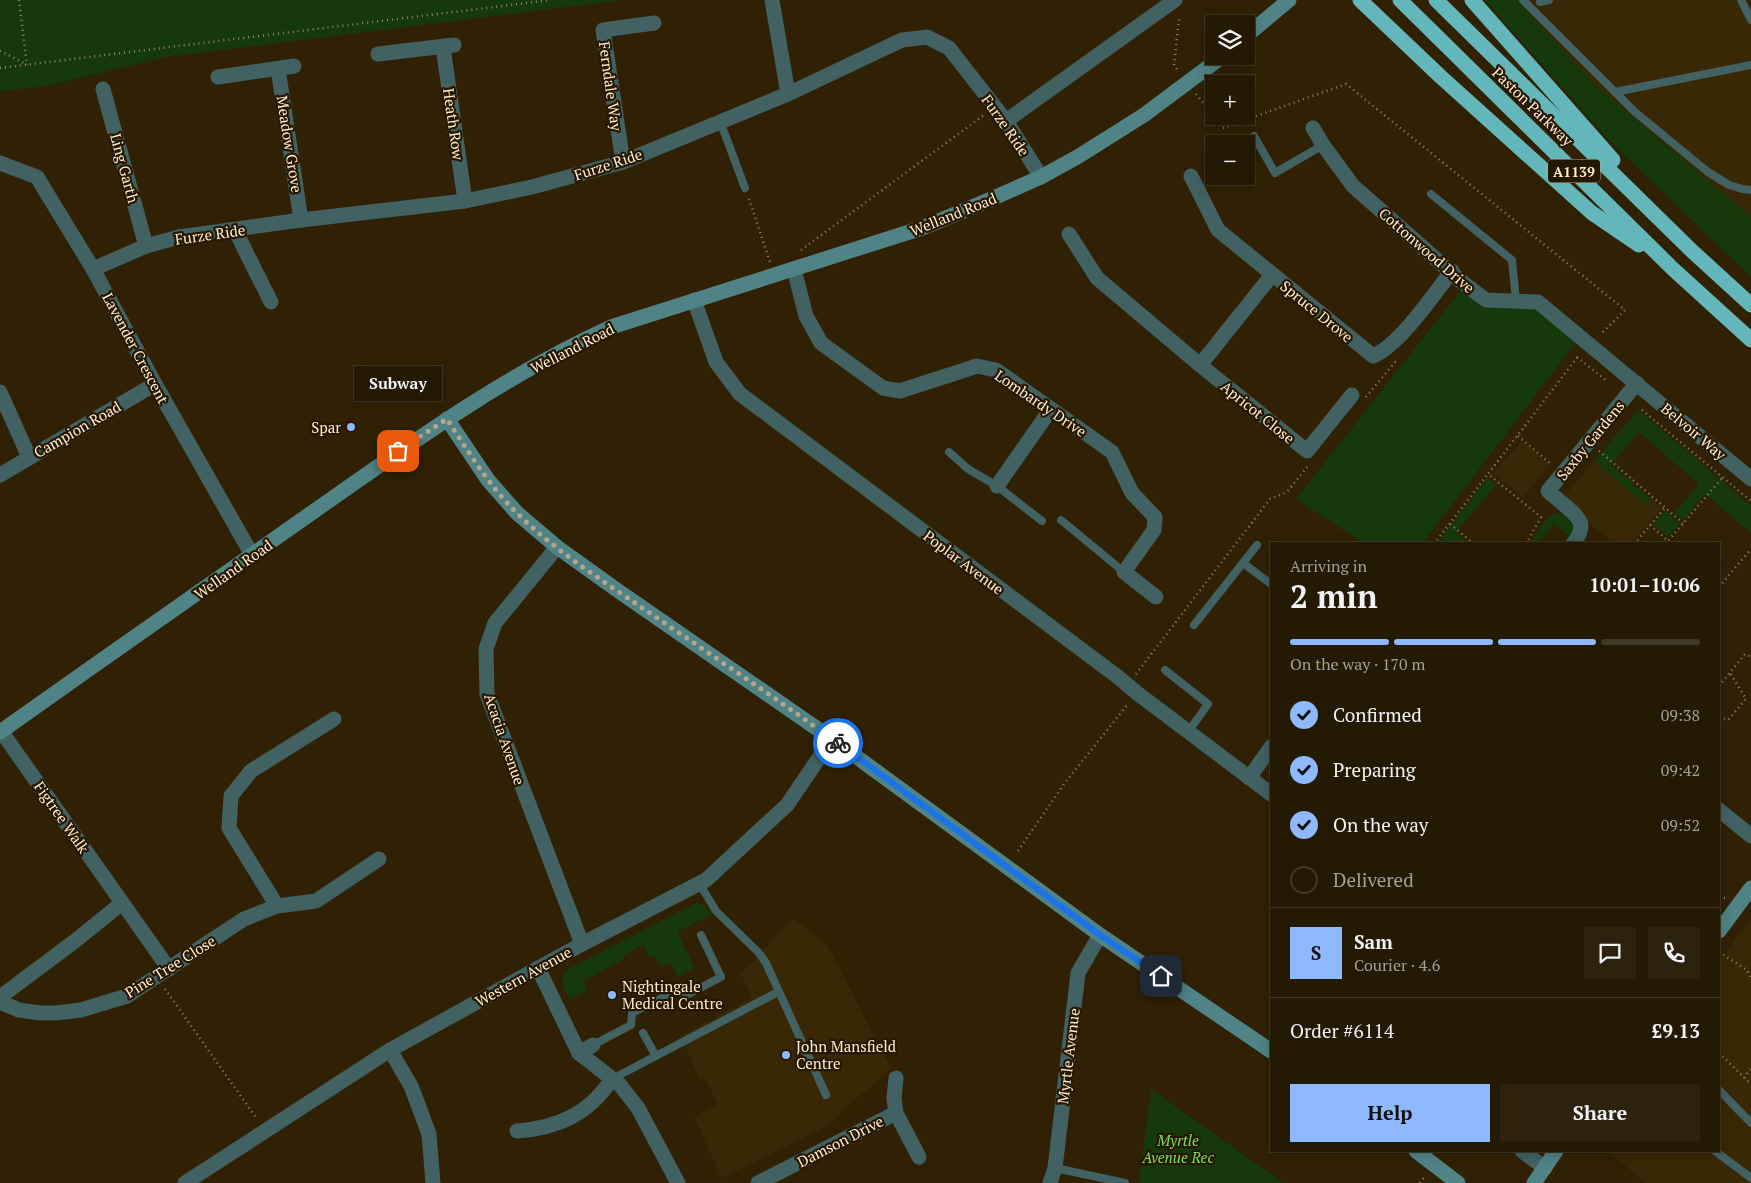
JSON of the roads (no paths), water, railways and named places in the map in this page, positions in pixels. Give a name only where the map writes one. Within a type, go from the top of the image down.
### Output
[{"type":"highway","name":"A1139","points":[[1360,0],[1440,77],[1592,213],[1673,269]]},
{"type":"highway","name":"Paston Parkway","points":[[1400,0],[1673,269],[1751,340]]},
{"type":"highway","name":"Paston Parkway","points":[[1436,0],[1692,251],[1751,305]]},
{"type":"highway","name":"A1139","points":[[1472,0],[1692,251]]},
{"type":"street","points":[[772,0],[788,94]]},
{"type":"street","points":[[1255,28],[1289,0]]},
{"type":"street","points":[[1006,122],[1174,1]]},
{"type":"street","name":"Ferndale Way","points":[[623,162],[603,30],[654,23]]},
{"type":"street","name":"Furze Ride","points":[[93,269],[146,246],[179,237],[301,220],[465,201],[532,187],[623,162],[788,94],[902,40],[927,36],[949,48],[1006,122],[1041,177]]},
{"type":"street","name":"Heath Row","points":[[378,54],[448,46],[465,201]]},
{"type":"street","name":"Welland Road","points":[[0,732],[447,419],[498,387],[585,339],[611,327],[768,275],[794,269],[922,228],[1041,177],[1079,156],[1144,115],[1211,65]]},
{"type":"street","points":[[218,77],[294,66]]},
{"type":"street","name":"Meadow Grove","points":[[278,69],[301,220]]},
{"type":"street","name":"Ling Garth","points":[[103,90],[146,246]]},
{"type":"street","name":"Cottonwood Drive","points":[[1313,128],[1353,186],[1486,300],[1538,302],[1637,383]]},
{"type":"street","name":"Lavender Crescent","points":[[0,163],[37,178],[93,269],[155,384],[252,555]]},
{"type":"street","name":"Spruce Drove","points":[[1191,176],[1218,230],[1373,356],[1381,353],[1396,341],[1452,271]]},
{"type":"street","points":[[235,230],[271,302]]},
{"type":"street","name":"Apricot Close","points":[[1069,234],[1097,278],[1200,365],[1307,451],[1357,398]]},
{"type":"street","name":"Lombardy Drive","points":[[794,269],[806,316],[821,343],[883,388],[900,391],[977,366],[996,370],[1112,452],[1132,493],[1162,517],[1124,572]]},
{"type":"street","points":[[1200,365],[1272,275]]},
{"type":"street","name":"Poplar Avenue","points":[[694,300],[716,362],[740,394],[1270,793]]},
{"type":"street","name":"Saxby Gardens","points":[[1574,542],[1579,535],[1581,526],[1578,517],[1548,491],[1637,383]]},
{"type":"street","name":"Belvoir Way","points":[[1637,383],[1751,479]]},
{"type":"street","name":"Campion Road","points":[[0,475],[155,384]]},
{"type":"street","points":[[0,392],[29,457]]},
{"type":"street","points":[[997,486],[1051,409]]},
{"type":"street","points":[[447,419],[488,480],[516,513],[557,547],[832,739],[1100,935],[1270,1050]]},
{"type":"street","name":"Acacia Avenue","points":[[557,547],[495,623],[486,649],[487,694],[582,944]]},
{"type":"street","points":[[1124,572],[1156,597]]},
{"type":"street","points":[[278,906],[229,828],[231,796],[251,771],[334,719]]},
{"type":"street","name":"Figtree Walk","points":[[0,732],[122,903],[163,973]]},
{"type":"street","name":"Western Avenue","points":[[186,1183],[390,1050],[582,944],[706,880],[787,805],[832,739]]},
{"type":"street","points":[[1249,778],[1270,748]]},
{"type":"street","points":[[1720,811],[1751,836]]},
{"type":"street","name":"Pine Tree Close","points":[[0,1002],[19,1010],[40,1013],[81,1010],[127,996],[244,919],[278,906],[316,901],[379,859]]},
{"type":"street","points":[[1720,930],[1751,888]]},
{"type":"street","points":[[0,997],[122,903]]},
{"type":"street","name":"Myrtle Avenue","points":[[1050,1183],[1055,1168],[1078,973],[1100,935]]},
{"type":"street","points":[[538,968],[580,1053],[620,1085],[638,1108],[678,1183]]},
{"type":"street","points":[[580,1053],[594,1045]]},
{"type":"street","points":[[390,1050],[411,1086],[430,1134],[433,1183]]},
{"type":"street","points":[[896,1078],[894,1098],[896,1113],[919,1157]]},
{"type":"street","points":[[517,1131],[540,1130],[592,1105],[604,1092],[612,1079]]},
{"type":"street","name":"Damson Drive","points":[[758,1183],[896,1113]]},
{"type":"street","points":[[1417,1152],[1454,1182]]},
{"type":"street","points":[[1523,1152],[1545,1168]]},
{"type":"street","points":[[1534,1183],[1555,1152]]},
{"type":"lane","points":[[1523,0],[1635,112],[1708,172],[1729,185],[1751,190]]},
{"type":"lane","points":[[1540,2],[1549,0]]},
{"type":"lane","points":[[1741,0],[1751,20]]},
{"type":"lane","points":[[1615,92],[1751,65]]},
{"type":"lane","points":[[720,121],[746,188]]},
{"type":"lane","points":[[1255,138],[1275,173],[1323,145]]},
{"type":"lane","points":[[1431,194],[1512,260],[1516,301]]},
{"type":"lane","points":[[949,452],[968,468],[997,486],[1042,521]]},
{"type":"lane","points":[[1061,520],[1124,572]]},
{"type":"lane","points":[[1194,625],[1257,545]]},
{"type":"lane","points":[[1243,563],[1270,583]]},
{"type":"lane","points":[[1165,670],[1208,704],[1188,732]]},
{"type":"lane","points":[[699,883],[716,911],[759,953],[826,1095]]},
{"type":"lane","points":[[683,998],[721,977],[701,935]]},
{"type":"lane","points":[[612,1079],[778,992]]},
{"type":"lane","points":[[594,1045],[631,1025],[632,1013],[666,996]]},
{"type":"lane","points":[[642,1033],[656,1056]]},
{"type":"lane","points":[[1720,1091],[1751,1123]]},
{"type":"lane","points":[[1716,1152],[1751,1178]]},
{"type":"lane","points":[[1055,1168],[1125,1183]]},
{"type":"place","name":"Spar","points":[[351,427]]},
{"type":"place","name":"Subway","points":[[398,451]]},
{"type":"place","name":"Nightingale Medical Centre","points":[[612,995]]},
{"type":"place","name":"John Mansfield Centre","points":[[786,1055]]},
{"type":"park label","name":"Myrtle Avenue Rec","points":[[1178,1148]]}]
